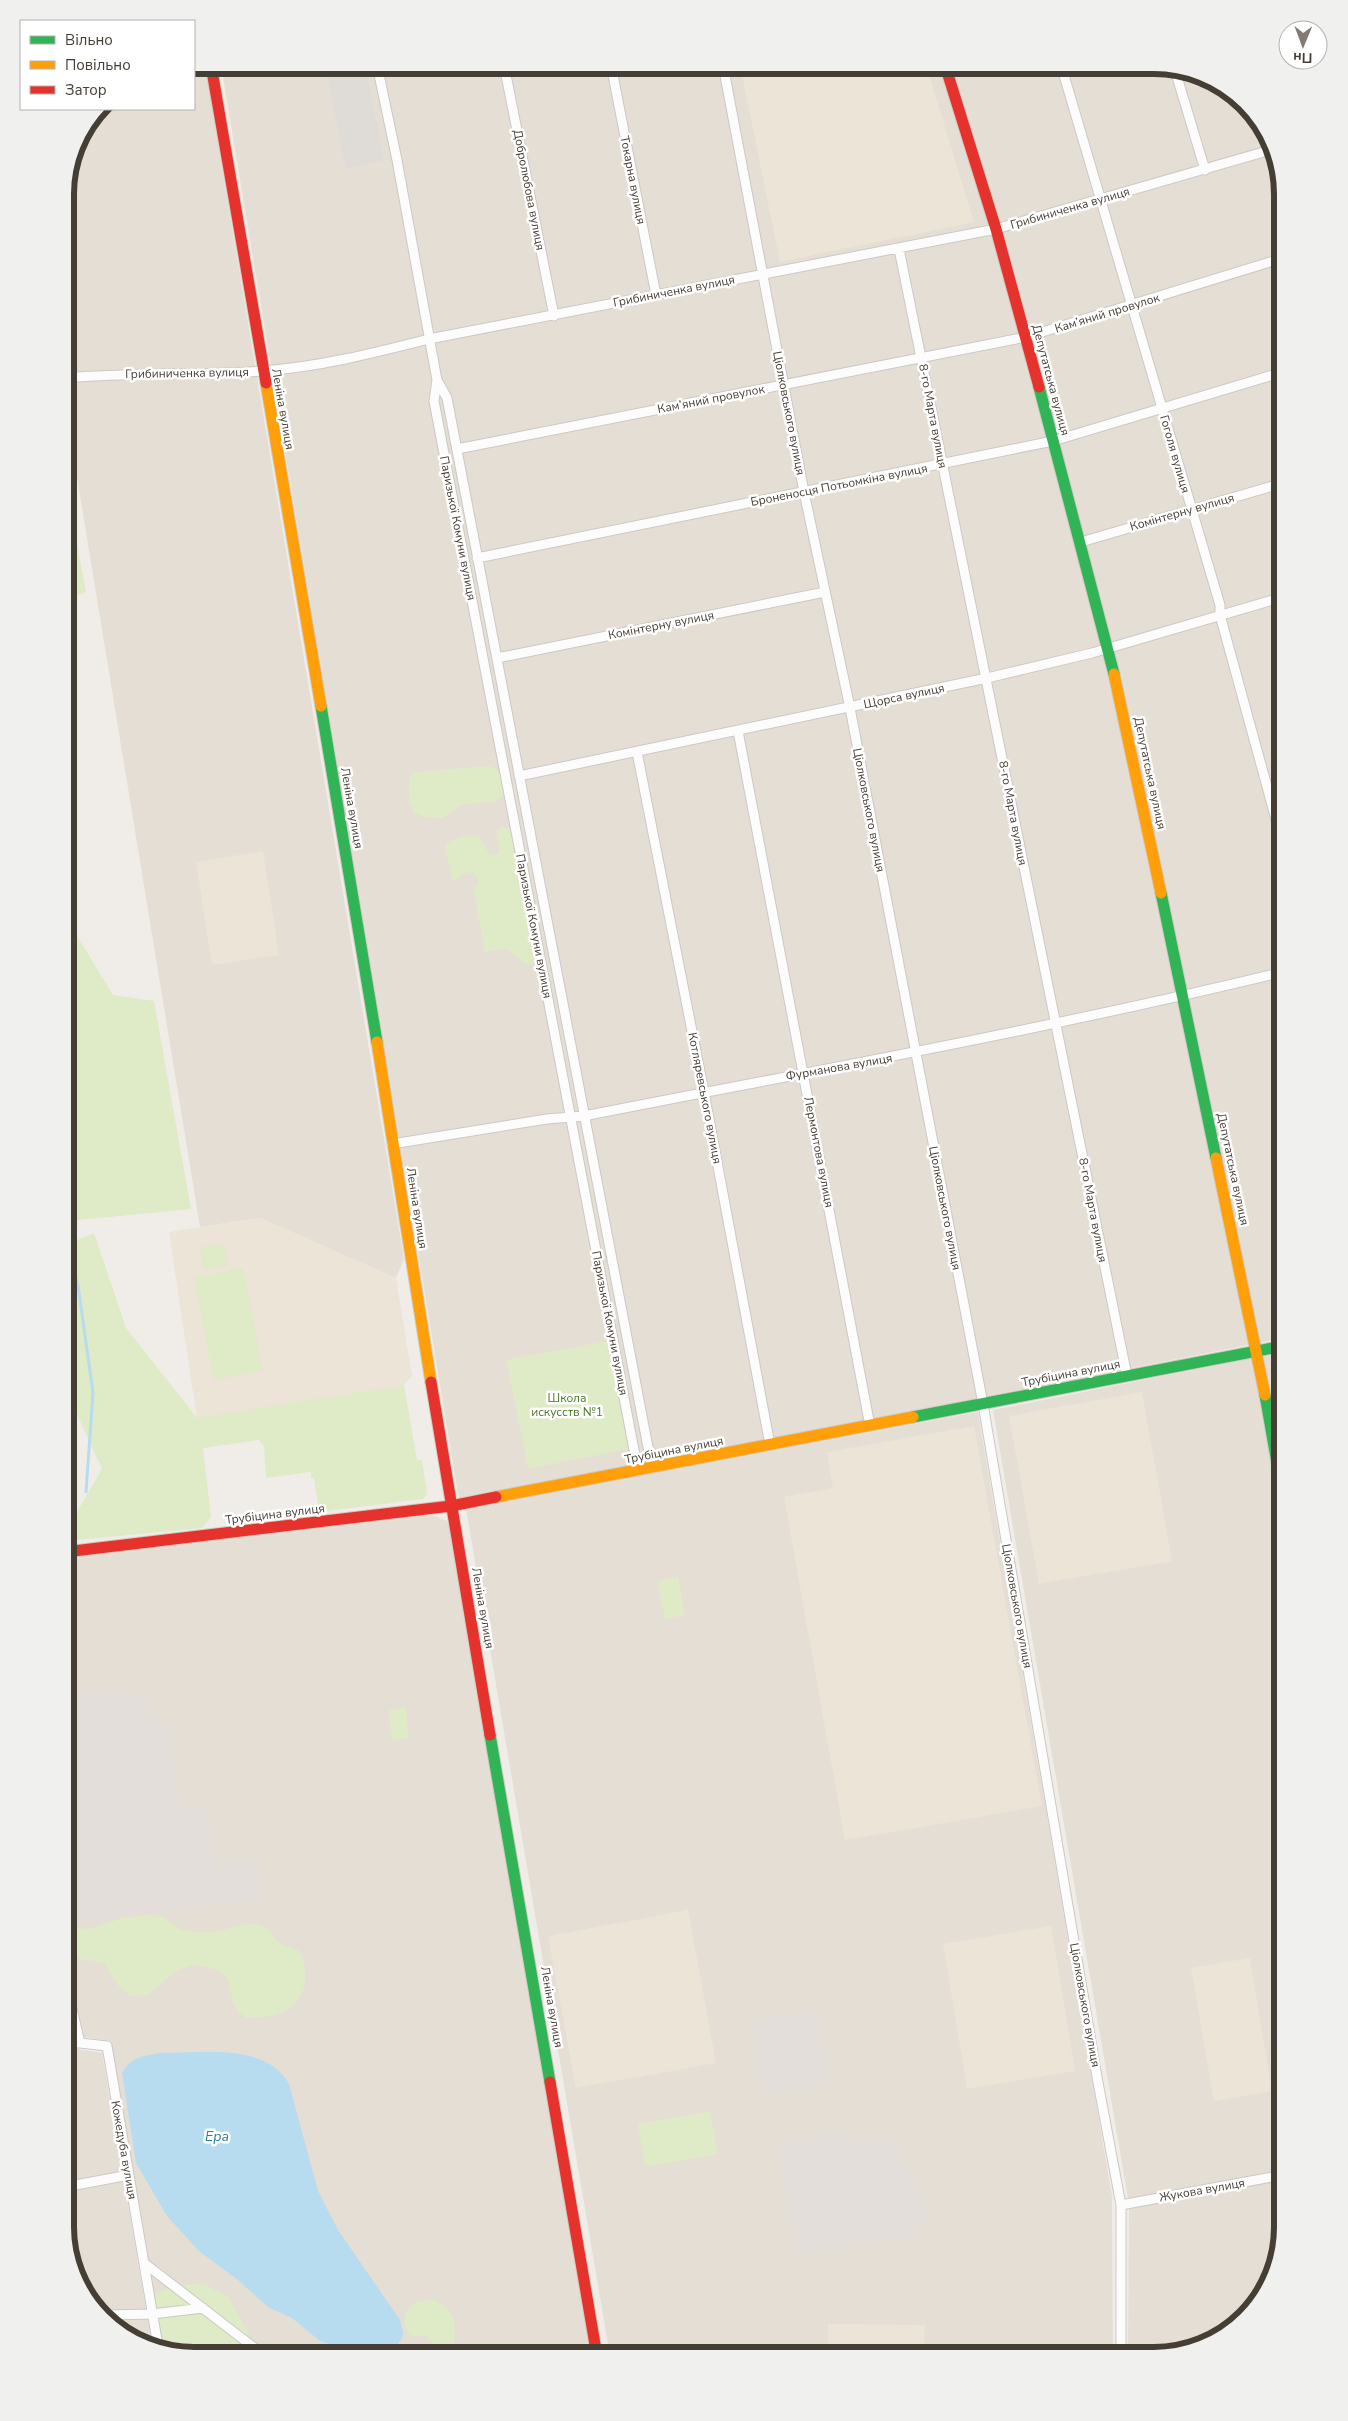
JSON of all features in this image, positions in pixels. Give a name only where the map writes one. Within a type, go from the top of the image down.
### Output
[{"type":"street","name":"Леніна вулиця","points":[[212,74],[262,371],[342,826],[451,1506],[596,2347]]},
{"type":"street","name":"Паризької Комуни вулиця","points":[[379,74],[397,160],[437,380],[434,401],[435,411],[638,1471]]},
{"type":"street","name":"Добролюбова вулиця","points":[[506,74],[554,316]]},
{"type":"street","name":"Токарна вулиця","points":[[612,74],[656,295]]},
{"type":"street","name":"Ціолковського вулиця","points":[[725,74],[804,492],[850,708],[983,1404],[1095,2068],[1121,2204],[1121,2347]]},
{"type":"street","name":"Депутатська вулиця","points":[[948,74],[996,229],[1109,648],[1257,1351],[1274,1446]]},
{"type":"street","name":"Гоголя вулиця","points":[[1064,74],[1220,605],[1220,615],[1274,812]]},
{"type":"street","points":[[1177,76],[1205,170]]},
{"type":"street","name":"Грибиниченка вулиця","points":[[74,377],[103,374],[262,371],[316,365],[430,339],[996,229],[1266,151]]},
{"type":"street","name":"8-го Марта вулиця","points":[[899,249],[1127,1376]]},
{"type":"street","name":"Кам’яний провулок","points":[[456,449],[1026,337],[1274,261]]},
{"type":"street","name":"Броненосця Потьомкіна вулиця","points":[[477,558],[1054,441],[1274,375]]},
{"type":"street","name":"Паризької Комуни вулиця","points":[[437,380],[447,398],[652,1468]]},
{"type":"street","name":"Комінтерну вулиця","points":[[1080,542],[1274,485]]},
{"type":"street","name":"Комінтерну вулиця","points":[[497,658],[825,592]]},
{"type":"street","name":"Щорса вулиця","points":[[519,776],[987,678],[1109,648],[1274,600]]},
{"type":"street","name":"Лермонтова вулиця","points":[[738,731],[870,1426]]},
{"type":"street","name":"Котляревського вулиця","points":[[637,752],[704,1092],[770,1445]]},
{"type":"street","name":"Фурманова вулиця","points":[[392,1144],[547,1119],[584,1116],[915,1053],[1056,1024],[1274,974]]},
{"type":"street","name":"Трубіцина вулиця","points":[[74,1551],[451,1506],[1274,1348]]},
{"type":"street","points":[[74,2017],[80,2043],[74,2043]]},
{"type":"street","name":"Кожедуба вулиця","points":[[80,2043],[107,2046],[157,2341]]},
{"type":"street","points":[[74,2184],[129,2175]]},
{"type":"street","name":"Жукова вулиця","points":[[1121,2204],[1274,2177]]},
{"type":"street","points":[[144,2263],[254,2347]]},
{"type":"street","points":[[112,2315],[152,2314],[204,2308]]},
{"type":"shaded area","points":[[195,74],[206,74],[404,1259],[396,1278],[260,1218],[200,1227],[74,459],[74,186],[78,163],[86,141],[109,110],[195,110]]},
{"type":"shaded area","points":[[222,74],[1162,74],[1193,80],[1207,86],[1239,109],[1258,134],[1270,163],[1274,186],[1274,1340],[459,1500]]},
{"type":"shaded area","points":[[327,74],[367,74],[384,160],[346,169]]},
{"type":"shaded area","points":[[742,74],[929,74],[974,222],[780,262]]},
{"type":"shaded area","points":[[263,851],[279,955],[212,965],[196,862]]},
{"type":"shaded area","points":[[260,1218],[396,1278],[412,1376],[404,1385],[197,1419],[169,1232]]},
{"type":"shaded area","points":[[1274,1354],[1273,2243],[1268,2266],[1262,2280],[1254,2294],[1239,2312],[1214,2331],[1178,2345],[1128,2347],[1129,2204],[993,1410]]},
{"type":"shaded area","points":[[1142,1392],[1172,1561],[1039,1584],[1009,1416]]},
{"type":"shaded area","points":[[978,1412],[1112,2196],[1113,2347],[608,2347],[466,1508]]},
{"type":"shaded area","points":[[974,1426],[1042,1806],[845,1840],[784,1497],[833,1488],[827,1452]]},
{"type":"shaded area","points":[[432,1515],[447,1521],[451,1528],[589,2347],[186,2347],[161,2342],[111,2041],[83,2037],[74,1998],[74,1556]]},
{"type":"shaded area","points":[[103,1688],[149,1698],[146,1717],[166,1722],[182,1811],[207,1807],[218,1864],[258,1860],[265,1899],[74,1922],[74,1693]]},
{"type":"shaded area","points":[[688,1910],[716,2063],[576,2088],[548,1936]]},
{"type":"shaded area","points":[[1051,1926],[1075,2071],[967,2089],[943,1944]]},
{"type":"shaded area","points":[[1250,1958],[1272,2091],[1214,2101],[1191,1968]]},
{"type":"shaded area","points":[[817,2010],[831,2086],[763,2095],[751,2020]]},
{"type":"shaded area","points":[[74,2040],[76,2049],[102,2053],[151,2339],[134,2331],[109,2312],[90,2287],[80,2266],[76,2251],[74,2235]]},
{"type":"shaded area","points":[[849,2130],[852,2143],[897,2134],[904,2169],[915,2167],[928,2223],[918,2225],[919,2237],[796,2255],[777,2143]]},
{"type":"shaded area","points":[[828,2324],[925,2325],[924,2347],[828,2347]]},
{"type":"green space","points":[[74,527],[86,592],[74,597]]},
{"type":"green space","points":[[487,766],[495,768],[502,773],[506,790],[494,802],[464,804],[442,818],[427,818],[414,813],[409,799],[409,778],[414,772]]},
{"type":"green space","points":[[502,827],[510,829],[537,963],[533,964],[525,963],[507,949],[485,952],[473,888],[478,885],[478,877],[471,872],[463,874],[455,881],[452,880],[445,846],[456,839],[475,835],[479,836],[490,855],[499,853],[496,831]]},
{"type":"green space","points":[[74,931],[113,995],[154,1001],[191,1209],[74,1221]]},
{"type":"green space","points":[[94,1233],[126,1328],[197,1418],[404,1385],[417,1460],[422,1460],[427,1494],[423,1499],[319,1512],[314,1478],[311,1478],[311,1472],[266,1478],[264,1446],[259,1440],[203,1448],[211,1517],[202,1528],[74,1540],[74,1517],[102,1469],[74,1408],[74,1241]]},
{"type":"green space","points":[[224,1243],[228,1265],[204,1270],[199,1248]]},
{"type":"green space","points":[[243,1268],[263,1370],[214,1380],[194,1278]]},
{"type":"green space","name":"Школа искусств №1","points":[[607,1341],[629,1449],[528,1469],[506,1360]]},
{"type":"green space","points":[[678,1577],[685,1615],[665,1619],[657,1581]]},
{"type":"green space","points":[[406,1708],[409,1738],[392,1740],[389,1710]]},
{"type":"green space","points":[[148,1915],[161,1916],[178,1928],[195,1932],[219,1931],[247,1924],[254,1924],[268,1929],[278,1942],[298,1950],[301,1954],[304,1963],[305,1985],[301,1995],[296,2003],[279,2014],[246,2018],[234,2004],[227,1978],[218,1970],[195,1965],[177,1970],[148,1995],[130,1996],[120,1988],[104,1963],[74,1957],[74,1928],[88,1929],[123,1918]]},
{"type":"green space","points":[[710,2111],[718,2154],[645,2167],[638,2124]]},
{"type":"green space","points":[[204,2284],[228,2296],[257,2347],[186,2347],[163,2343],[154,2321],[151,2303],[154,2296],[161,2291],[173,2287]]},
{"type":"green space","points":[[434,2300],[443,2305],[453,2317],[455,2324],[454,2347],[428,2347],[432,2342],[424,2335],[412,2337],[408,2333],[404,2320],[407,2310],[414,2303]]},
{"type":"water","name":"Ера","points":[[160,2053],[230,2053],[264,2061],[278,2071],[289,2084],[318,2191],[338,2230],[400,2320],[403,2332],[402,2338],[397,2345],[391,2347],[339,2347],[320,2341],[292,2318],[268,2307],[238,2280],[199,2251],[167,2216],[136,2163],[122,2073],[133,2060]]},
{"type":"waterway","points":[[74,1273],[78,1285],[93,1393],[86,1492]]},
{"type":"traffic: fast","points":[[1039,387],[1114,674]]},
{"type":"traffic: fast","points":[[321,706],[377,1042]]},
{"type":"traffic: fast","points":[[1161,893],[1216,1158]]},
{"type":"traffic: fast","points":[[913,1417],[1274,1348]]},
{"type":"traffic: fast","points":[[1265,1395],[1274,1446]]},
{"type":"traffic: fast","points":[[490,1735],[550,2082]]},
{"type":"traffic: slow","points":[[266,383],[321,706]]},
{"type":"traffic: slow","points":[[1114,674],[1161,893]]},
{"type":"traffic: slow","points":[[377,1042],[431,1382]]},
{"type":"traffic: slow","points":[[1216,1158],[1265,1395]]},
{"type":"traffic: slow","points":[[496,1497],[913,1417]]},
{"type":"traffic: jam","points":[[213,74],[266,383]]},
{"type":"traffic: jam","points":[[948,74],[996,229],[1039,387]]},
{"type":"traffic: jam","points":[[431,1382],[490,1735]]},
{"type":"traffic: jam","points":[[74,1551],[451,1506],[496,1497]]},
{"type":"traffic: jam","points":[[550,2082],[595,2347]]}]
